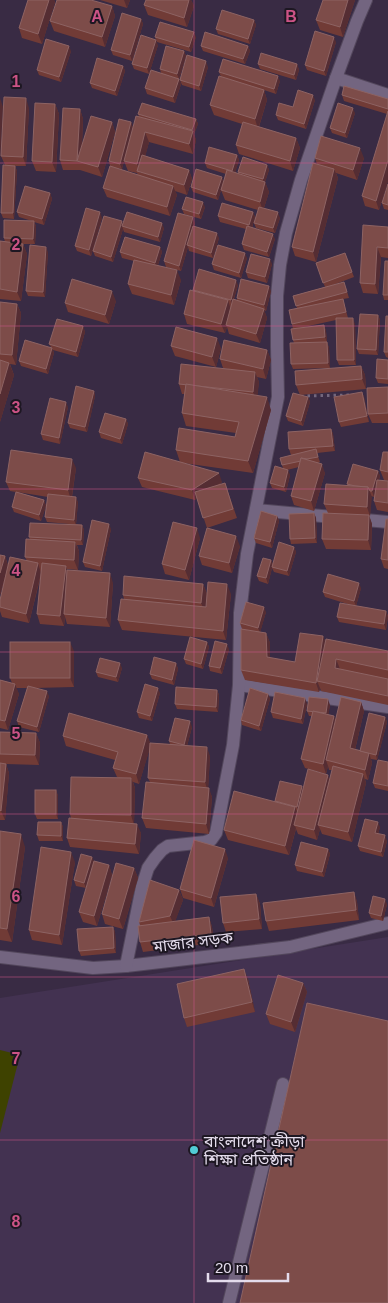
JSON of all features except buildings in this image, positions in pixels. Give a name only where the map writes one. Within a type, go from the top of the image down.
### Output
[{"type":"street","points":[[126,966],[148,868],[162,850],[168,846],[205,842],[211,840],[216,833],[233,745],[239,685],[240,613],[247,554],[278,397],[277,296],[280,265],[286,233],[301,180],[356,21],[366,0]]},
{"type":"street","points":[[336,78],[388,95]]},
{"type":"street","points":[[256,510],[388,522]]},
{"type":"street","points":[[239,685],[388,707]]},
{"type":"street","name":"মাজার সড়ক","points":[[0,957],[93,968],[126,966],[290,947],[388,923]]},
{"type":"street","points":[[228,1303],[283,1084]]},
{"type":"path","points":[[278,397],[351,394]]},
{"type":"shaded area","name":"বাংলাদেশ ক্রীড়া শিক্ষা প্রতিষ্ঠান","points":[[388,937],[388,1303],[0,1303],[0,998]]},
{"type":"shaded area","points":[[0,1050],[20,1055],[0,1133]]},
{"type":"place","name":"বাংলাদেশ ক্রীড়া শিক্ষা প্রতিষ্ঠান","points":[[194,1150]]}]
